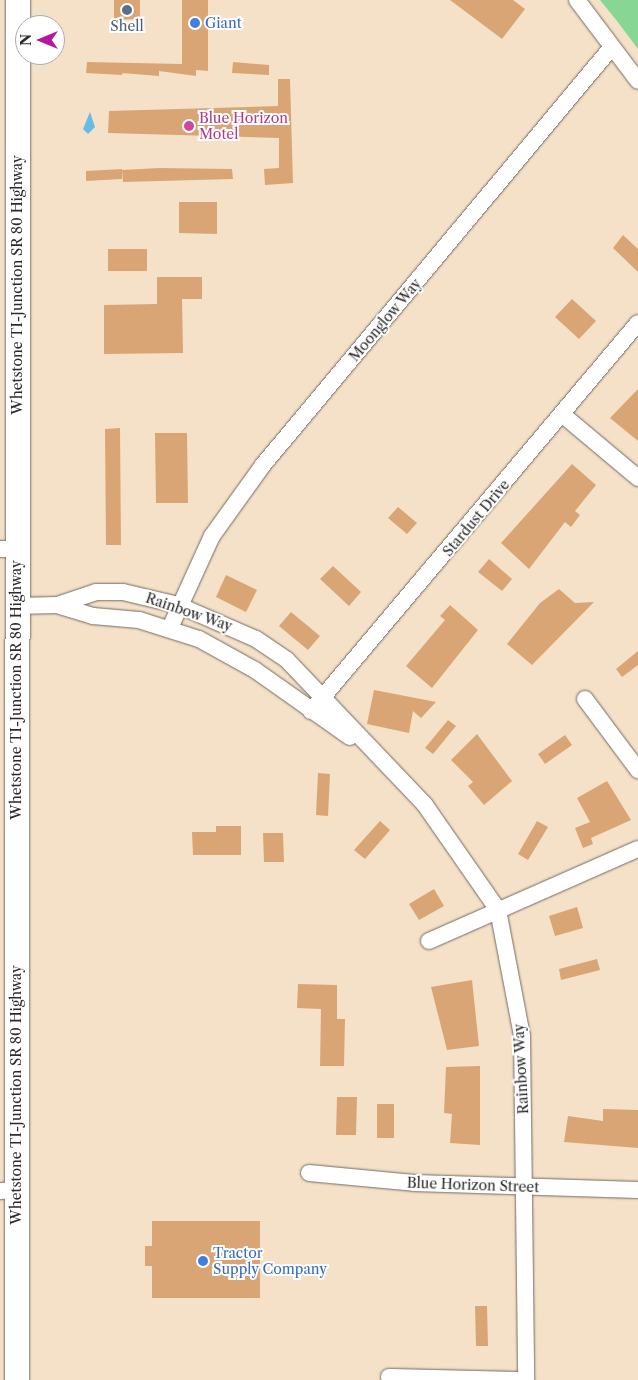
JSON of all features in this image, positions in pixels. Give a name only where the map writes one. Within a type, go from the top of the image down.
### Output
[{"type":"highway","name":"Whetstone TI-Junction SR 80 Highway","points":[[17,1380],[8,1190],[16,606],[8,549],[18,0]]},
{"type":"street","points":[[577,0],[610,48],[638,81]]},
{"type":"street","name":"Moonglow Way","points":[[170,628],[178,605],[212,536],[263,465],[610,48]]},
{"type":"street","name":"Stardust Drive","points":[[311,711],[563,415],[638,323]]},
{"type":"street","points":[[563,415],[638,478]]},
{"type":"street","name":"Rainbow Way","points":[[57,606],[96,592],[123,592],[178,605],[256,639],[287,660],[367,748],[425,805],[498,910],[522,1036],[526,1187],[526,1380]]},
{"type":"street","name":"Rainbow Way","points":[[16,606],[57,606],[93,616],[139,620],[170,628],[226,653],[367,748]]},
{"type":"street","points":[[585,699],[638,770]]},
{"type":"street","points":[[429,941],[638,849]]},
{"type":"street","name":"Blue Horizon Street","points":[[309,1173],[414,1183],[638,1190]]},
{"type":"street","points":[[389,1377],[520,1380]]},
{"type":"green space","points":[[600,0],[638,0],[638,49],[617,21]]},
{"type":"water","points":[[90,112],[95,127],[88,134],[83,129]]},
{"type":"building","name":"Shell","points":[[114,0],[140,0],[140,19],[114,20]]},
{"type":"building","points":[[182,0],[208,0],[208,71],[196,70],[196,76],[159,71],[159,76],[122,73],[122,75],[86,73],[87,62],[182,64]]},
{"type":"building","points":[[450,0],[513,0],[525,9],[502,39]]},
{"type":"building","points":[[233,62],[269,65],[269,75],[232,73]]},
{"type":"building","points":[[278,79],[290,79],[293,183],[265,185],[264,169],[279,168],[279,138],[108,133],[109,111],[278,106]]},
{"type":"building","points":[[159,168],[232,169],[233,179],[123,182],[122,170]]},
{"type":"building","points":[[122,169],[122,179],[86,181],[86,171]]},
{"type":"building","points":[[179,202],[217,202],[217,234],[179,233]]},
{"type":"building","points":[[623,235],[638,249],[638,272],[613,248]]},
{"type":"building","points":[[108,249],[147,249],[147,271],[108,271]]},
{"type":"building","points":[[157,277],[202,277],[202,299],[182,299],[183,353],[104,354],[104,305],[157,304]]},
{"type":"building","points":[[572,299],[596,321],[579,339],[555,317]]},
{"type":"building","points":[[638,389],[638,441],[610,418]]},
{"type":"building","points":[[120,428],[121,545],[106,545],[105,429]]},
{"type":"building","points":[[155,433],[187,433],[188,503],[156,503]]},
{"type":"building","points":[[572,464],[596,485],[575,511],[580,515],[571,527],[565,522],[529,569],[501,543]]},
{"type":"building","points":[[398,507],[417,523],[407,534],[388,518]]},
{"type":"building","points":[[489,559],[512,579],[502,591],[478,572]]},
{"type":"building","points":[[333,566],[361,592],[349,606],[320,579]]},
{"type":"building","points":[[226,575],[257,590],[246,612],[216,597]]},
{"type":"building","points":[[559,589],[575,603],[594,602],[532,665],[507,644],[540,603]]},
{"type":"building","points":[[450,605],[478,630],[432,688],[406,666],[445,620],[440,616]]},
{"type":"building","points":[[291,612],[320,636],[308,650],[279,626]]},
{"type":"building","points":[[638,651],[638,665],[622,677],[616,669]]},
{"type":"building","points":[[374,690],[436,702],[421,718],[413,711],[409,733],[367,724]]},
{"type":"building","points":[[448,720],[456,726],[433,754],[425,748]]},
{"type":"building","points":[[477,734],[512,781],[484,805],[468,786],[473,782],[451,760]]},
{"type":"building","points":[[565,735],[572,745],[545,764],[538,754]]},
{"type":"building","points":[[318,773],[330,774],[328,816],[316,815]]},
{"type":"building","points":[[607,781],[631,820],[591,838],[593,844],[583,848],[575,828],[590,822],[577,798]]},
{"type":"building","points":[[380,821],[390,830],[365,859],[354,850]]},
{"type":"building","points":[[537,821],[548,827],[528,860],[518,854]]},
{"type":"building","points":[[216,826],[241,826],[241,855],[193,855],[192,832],[216,832]]},
{"type":"building","points":[[263,833],[283,833],[284,862],[264,862]]},
{"type":"building","points":[[434,889],[444,906],[419,920],[409,904]]},
{"type":"building","points":[[577,907],[583,928],[555,936],[549,916]]},
{"type":"building","points":[[597,959],[600,970],[561,980],[559,969]]},
{"type":"building","points":[[472,980],[479,1046],[447,1050],[431,987]]},
{"type":"building","points":[[298,984],[337,985],[337,1019],[345,1019],[344,1066],[320,1066],[321,1009],[297,1008]]},
{"type":"building","points":[[480,1066],[480,1145],[450,1143],[452,1114],[444,1113],[446,1067]]},
{"type":"building","points":[[337,1097],[357,1097],[356,1135],[336,1135]]},
{"type":"building","points":[[377,1104],[394,1104],[394,1138],[377,1138]]},
{"type":"building","points":[[603,1109],[638,1110],[638,1148],[564,1142],[568,1116],[603,1121]]},
{"type":"building","name":"Tractor Supply Company","points":[[152,1221],[260,1221],[260,1298],[152,1298],[152,1266],[145,1266],[145,1246],[152,1246]]},
{"type":"building","points":[[475,1306],[487,1306],[488,1346],[476,1346]]},
{"type":"place","name":"Shell","points":[[127,10]]},
{"type":"place","name":"Giant","points":[[195,23]]},
{"type":"place","name":"Blue Horizon Motel","points":[[189,126]]},
{"type":"place","name":"Tractor Supply Company","points":[[203,1261]]}]
